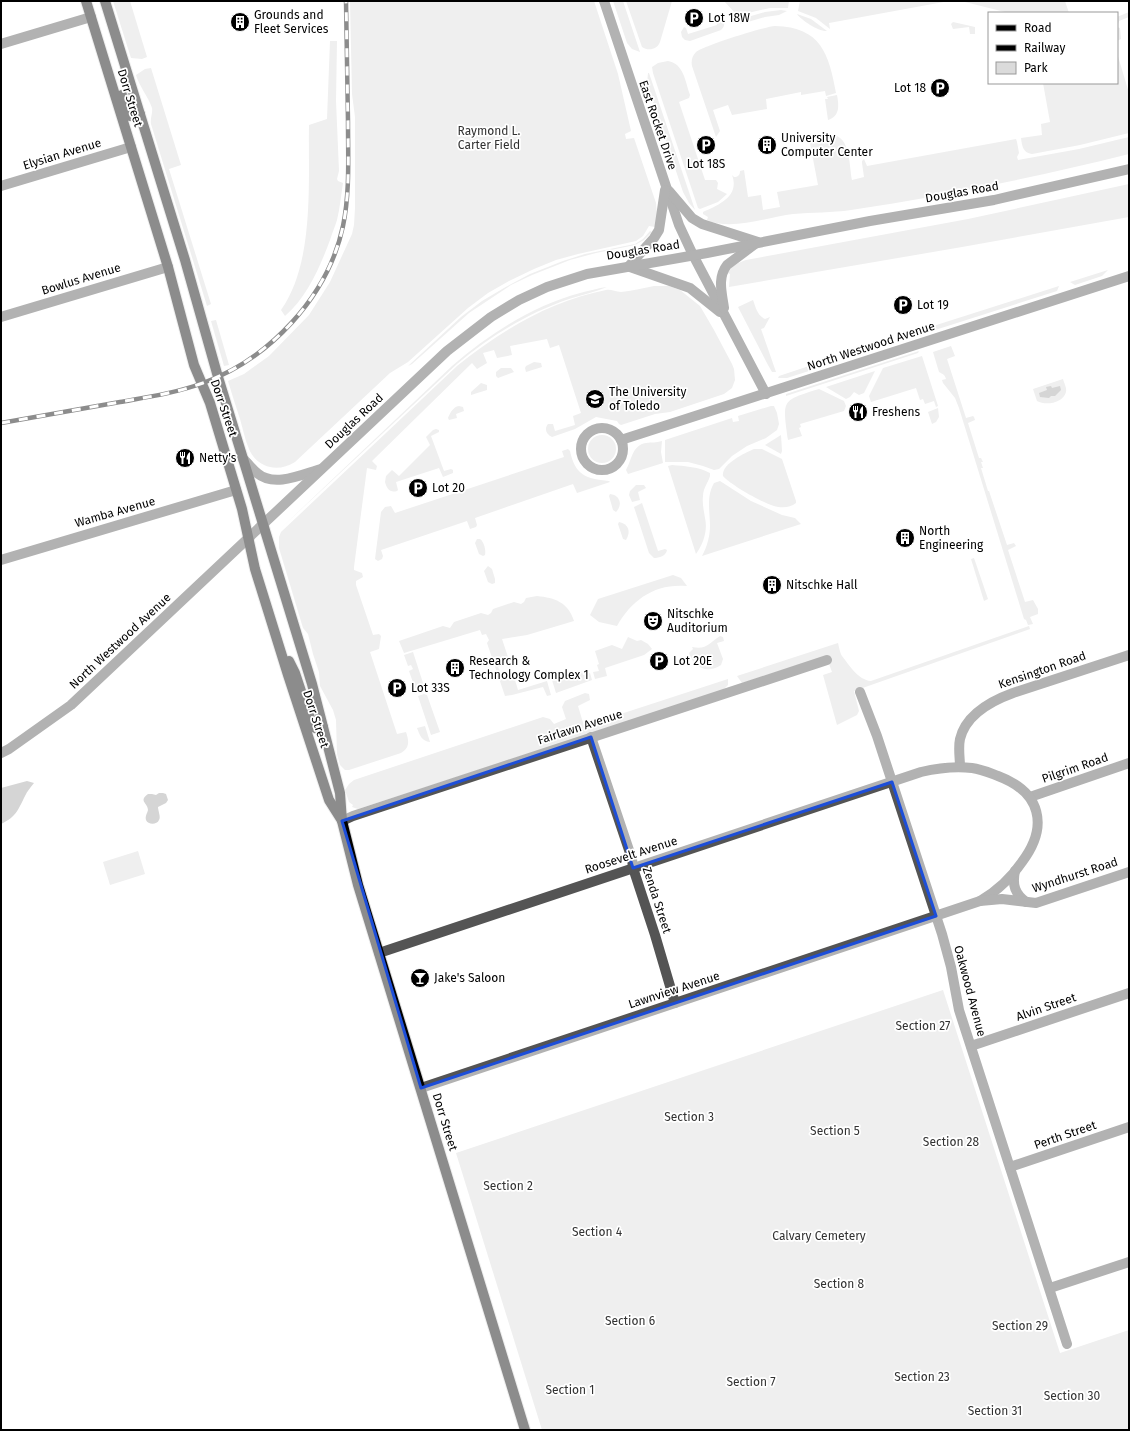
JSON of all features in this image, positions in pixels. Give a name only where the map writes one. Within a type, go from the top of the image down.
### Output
[{"type":"main road","name":"Dorr Street","points":[[86,1],[168,267],[194,365],[210,404],[236,490],[256,569],[273,626],[292,674],[329,800],[342,821]]},
{"type":"main road","name":"Dorr Street","points":[[105,1],[185,260],[218,377],[264,523],[312,684],[340,793],[342,821],[358,885],[526,1430]]},
{"type":"main road","points":[[91,17],[114,72],[129,114],[132,117],[140,114]]},
{"type":"main road","points":[[292,674],[313,726],[316,729],[323,727]]},
{"type":"street","name":"East Rocket Drive","points":[[604,1],[665,186],[679,225],[693,255]]},
{"type":"street","points":[[1,44],[91,17]]},
{"type":"street","name":"Elysian Avenue","points":[[1,186],[132,147]]},
{"type":"street","name":"Douglas Road","points":[[248,537],[447,351],[491,317],[524,297],[567,280],[606,269],[693,255],[994,200],[1129,169]]},
{"type":"street","points":[[665,186],[692,218],[702,224],[759,242]]},
{"type":"street","points":[[665,186],[659,230],[654,238],[628,266],[690,288],[725,316]]},
{"type":"street","points":[[725,316],[721,285],[724,270],[727,265],[759,242]]},
{"type":"street","points":[[693,255],[766,394]]},
{"type":"street","name":"Bowlus Avenue","points":[[1,317],[168,267]]},
{"type":"street","name":"North Westwood Avenue","points":[[621,440],[1129,276]]},
{"type":"street","points":[[599,427],[612,430],[618,434],[621,440],[623,447],[620,460],[610,469],[597,470],[586,463],[582,458],[580,451],[583,438],[592,429],[599,427]]},
{"type":"street","points":[[244,458],[257,473],[268,478],[282,479],[323,468]]},
{"type":"street","name":"Wamba Avenue","points":[[1,560],[236,490]]},
{"type":"street","name":"North Westwood Avenue","points":[[1,753],[9,749],[71,704],[248,537]]},
{"type":"street","name":"Kensington Road","points":[[960,767],[960,739],[972,717],[984,706],[1013,692],[1129,655]]},
{"type":"street","name":"Fairlawn Avenue","points":[[342,821],[353,816],[827,660]]},
{"type":"street","name":"Oakwood Avenue","points":[[860,692],[877,736],[936,916],[946,950],[960,1010],[971,1046],[1067,1344]]},
{"type":"street","name":"Zenda Street","points":[[591,737],[632,859],[633,868],[675,1003]]},
{"type":"street","name":"Pilgrim Road","points":[[1030,797],[1129,763]]},
{"type":"street","name":"Roosevelt Avenue","points":[[379,953],[932,770],[960,767],[983,770],[1007,779],[1022,789],[1030,797]]},
{"type":"street","points":[[980,901],[999,889],[1015,872],[1030,851],[1038,825],[1035,807],[1030,797]]},
{"type":"street","points":[[1015,872],[1014,885],[1018,895],[1026,902]]},
{"type":"street","name":"Wyndhurst Road","points":[[936,916],[980,901],[1002,899],[1036,903],[1129,872]]},
{"type":"street","name":"Lawnview Avenue","points":[[421,1088],[936,916]]},
{"type":"street","name":"Alvin Street","points":[[971,1046],[1129,993]]},
{"type":"street","name":"Perth Street","points":[[1010,1167],[1129,1127]]},
{"type":"street","points":[[1050,1288],[1129,1262]]},
{"type":"highlighted area","points":[[591,737],[633,868],[892,782],[936,916],[421,1088],[342,821]]},
{"type":"green space","points":[[113,1],[130,1],[147,57],[142,59],[131,58]]},
{"type":"green space","name":"Raymond L. Carter Field","points":[[350,1],[594,1],[618,74],[631,131],[625,134],[626,139],[634,138],[656,203],[657,215],[655,227],[649,226],[643,236],[636,241],[556,260],[509,281],[488,293],[468,308],[408,362],[390,373],[295,462],[282,467],[269,467],[257,461],[249,449],[228,381],[244,374],[269,356],[309,315],[330,282],[352,234],[355,208],[355,117],[352,94]]},
{"type":"green space","points":[[613,1],[623,1],[640,52],[632,49],[627,43]]},
{"type":"green space","points":[[626,1],[672,1],[660,42],[657,47],[650,49],[642,47]]},
{"type":"green space","points":[[724,1],[789,1],[788,8],[770,8],[739,15],[736,14]]},
{"type":"green space","points":[[800,1],[949,1],[829,23],[830,29],[816,18],[798,11]]},
{"type":"green space","points":[[961,1],[1065,1],[1069,12],[1005,12]]},
{"type":"green space","points":[[781,10],[787,11],[779,15],[765,17],[741,24],[739,21],[741,19],[765,12]]},
{"type":"green space","points":[[1129,12],[1129,17],[1119,21],[1118,24],[1118,17]]},
{"type":"green space","points":[[797,14],[811,19],[827,31],[820,30],[810,25]]},
{"type":"green space","points":[[717,17],[724,22],[724,26],[721,30],[690,41],[685,40],[682,37],[681,32],[684,27],[686,28],[688,34],[717,25]]},
{"type":"green space","points":[[953,22],[975,27],[975,34],[970,34],[969,27],[953,29],[951,24]]},
{"type":"green space","points":[[775,26],[803,31],[813,37],[826,55],[836,93],[826,96],[825,91],[801,95],[801,92],[766,99],[767,109],[732,115],[728,105],[713,110],[720,131],[716,137],[692,66],[694,55],[701,49],[721,41]]},
{"type":"green space","points":[[1118,27],[1120,28],[1121,39],[1118,40]]},
{"type":"green space","points":[[330,41],[337,41],[336,101],[339,171],[337,179],[343,183],[340,206],[337,220],[326,250],[312,281],[300,300],[285,316],[281,310],[292,291],[300,269],[305,245],[309,195],[309,125],[327,119]]},
{"type":"green space","points":[[1118,56],[1129,93],[1129,133],[1080,145],[1032,154],[1025,151],[1021,138],[1042,135],[1041,124],[1050,122],[1043,84],[1118,84]]},
{"type":"green space","points":[[668,61],[681,69],[690,95],[689,98],[679,102],[705,180],[716,180],[718,183],[717,189],[727,194],[718,202],[700,209],[698,208],[653,73],[652,67],[658,63]]},
{"type":"green space","points":[[151,68],[181,165],[169,169],[211,304],[207,306],[151,124],[152,108],[136,75],[145,69]]},
{"type":"green space","points":[[648,73],[695,210],[683,192],[647,84]]},
{"type":"green space","points":[[837,95],[837,113],[828,120],[825,99],[828,99],[827,97]]},
{"type":"green space","points":[[829,135],[836,136],[845,144],[848,151],[852,180],[864,177],[862,161],[864,159],[867,166],[1016,139],[1019,153],[1017,157],[1018,160],[1079,149],[1129,137],[1129,154],[921,199],[837,212],[793,214],[738,224],[717,223],[707,220],[708,217],[703,214],[703,212],[721,203],[731,194],[734,182],[732,175],[734,177],[738,176],[740,171],[744,170],[748,197],[761,195],[763,210],[780,207],[777,192],[818,185],[809,138]]},
{"type":"green space","points":[[1129,184],[1129,217],[729,287],[730,274],[728,273],[731,268],[746,260],[968,219]]},
{"type":"green space","points":[[650,231],[652,232],[644,240],[635,245],[570,260],[511,285],[469,313],[408,366],[461,317],[482,301],[504,288],[530,274],[563,261],[585,254],[635,244],[643,239]]},
{"type":"green space","points":[[1108,270],[1102,276],[1075,285],[1070,282]]},
{"type":"green space","points":[[654,286],[669,286],[680,290],[700,306],[734,369],[735,380],[732,388],[724,394],[670,412],[655,414],[621,425],[617,421],[596,417],[575,429],[552,437],[546,431],[548,424],[553,424],[555,431],[575,425],[573,416],[581,413],[559,345],[550,348],[547,339],[510,346],[512,355],[497,358],[494,350],[483,353],[487,363],[477,369],[472,363],[372,461],[377,466],[376,470],[367,468],[354,567],[354,570],[362,573],[363,577],[356,581],[356,585],[373,635],[379,634],[381,636],[379,649],[370,652],[397,734],[406,732],[408,744],[406,749],[401,753],[345,770],[340,765],[337,754],[336,720],[333,710],[320,686],[319,672],[308,634],[303,628],[279,548],[279,537],[281,532],[457,366],[508,329],[546,310],[585,295],[606,290],[621,292]]},
{"type":"green space","points":[[1059,286],[1057,291],[932,331],[927,328]]},
{"type":"green space","points":[[607,287],[569,299],[539,311],[510,326],[483,344],[457,364],[279,530],[466,354],[496,332],[528,313],[545,305],[580,293]]},
{"type":"green space","points":[[753,300],[760,315],[765,319],[770,317],[764,328],[761,329],[776,372],[772,372],[738,307]]},
{"type":"green space","points":[[216,320],[229,365],[224,366],[211,321]]},
{"type":"green space","points":[[951,346],[955,356],[947,359],[966,418],[973,416],[975,420],[968,423],[979,458],[981,458],[983,462],[981,462],[983,468],[981,468],[988,491],[1007,545],[1014,543],[1016,546],[1008,550],[1025,602],[1033,600],[1038,609],[1038,614],[1030,617],[1033,624],[1028,625],[1024,619],[959,408],[955,398],[943,383],[942,380],[946,378],[939,372],[933,352]]},
{"type":"green space","points":[[919,351],[918,353],[786,396],[786,394]]},
{"type":"green space","points":[[922,356],[938,406],[936,407],[934,401],[925,404],[923,399],[920,400],[916,388],[871,402],[869,396],[883,368]]},
{"type":"green space","points":[[534,362],[541,363],[542,367],[526,372],[526,366]]},
{"type":"green space","points":[[815,364],[812,370],[787,378],[778,378],[779,376]]},
{"type":"green space","points":[[501,368],[511,368],[514,372],[498,378],[496,376],[496,372]]},
{"type":"green space","points":[[875,371],[864,393],[859,395],[854,392],[846,399],[826,387]]},
{"type":"green space","points":[[1063,379],[1066,392],[1061,399],[1049,403],[1037,401],[1033,389]]},
{"type":"green space","points":[[481,383],[487,385],[487,390],[471,395],[471,392]]},
{"type":"green space","points":[[819,389],[844,401],[846,406],[844,411],[800,424],[801,427],[799,428],[802,436],[788,440],[785,417],[785,409],[787,404],[797,396]]},
{"type":"green space","points":[[459,406],[463,407],[464,411],[456,414],[457,418],[449,420],[448,418],[452,410]]},
{"type":"green space","points":[[774,406],[777,413],[779,424],[777,430],[766,438],[747,446],[732,456],[719,469],[714,470],[688,462],[665,462],[665,440],[732,418],[733,422],[739,421],[738,416]]},
{"type":"green space","points":[[938,408],[939,417],[936,422],[932,424],[928,412]]},
{"type":"green space","points":[[436,429],[439,430],[439,432],[431,436],[444,471],[451,469],[453,470],[453,473],[443,477],[439,468],[396,482],[398,490],[389,490],[385,482],[386,476],[392,470],[399,476],[430,445],[426,437]]},
{"type":"green space","points":[[602,435],[612,439],[616,449],[612,459],[602,463],[592,459],[588,449],[592,439]]},
{"type":"green space","points":[[781,435],[782,451],[781,454],[765,445]]},
{"type":"green space","points":[[662,441],[661,452],[663,463],[628,474],[626,470],[635,450],[641,444]]},
{"type":"green space","points":[[568,449],[578,471],[588,477],[610,482],[577,493],[573,484],[475,518],[477,525],[476,527],[470,529],[467,521],[381,550],[383,556],[382,559],[378,561],[375,559],[381,512],[385,507],[391,506],[395,513],[564,457],[562,451]]},
{"type":"green space","points":[[754,449],[762,449],[782,459],[796,503],[785,507],[773,506],[741,490],[723,476],[723,472],[730,463]]},
{"type":"green space","points":[[672,465],[697,468],[710,473],[704,490],[703,499],[706,528],[703,542],[696,554],[668,466]]},
{"type":"green space","points":[[720,481],[751,501],[782,515],[795,518],[801,524],[702,556],[707,545],[709,534],[710,494],[714,483]]},
{"type":"green space","points":[[636,485],[644,485],[646,488],[638,492],[640,500],[632,502],[629,495],[630,491]]},
{"type":"green space","points":[[610,494],[616,496],[620,503],[616,512],[613,510],[609,496]]},
{"type":"green space","points":[[642,503],[658,551],[665,549],[667,550],[664,555],[660,557],[654,558],[649,553],[634,507]]},
{"type":"green space","points":[[619,522],[627,526],[629,531],[626,540],[623,539],[618,524]]},
{"type":"green space","points":[[477,539],[480,539],[484,544],[485,555],[483,556],[479,554],[475,543]]},
{"type":"green space","points":[[974,558],[988,599],[984,601],[971,559]]},
{"type":"green space","points":[[488,566],[492,569],[495,579],[495,583],[492,584],[488,582],[484,571]]},
{"type":"green space","points":[[673,575],[681,578],[687,586],[665,587],[646,595],[630,608],[617,626],[599,622],[590,615],[598,599]]},
{"type":"green space","points":[[537,596],[550,598],[560,602],[568,609],[574,621],[527,635],[502,639],[510,663],[498,667],[501,673],[512,670],[518,690],[547,681],[551,695],[547,696],[543,687],[505,696],[487,643],[489,640],[486,634],[482,635],[480,630],[404,653],[399,641],[443,626],[450,628],[454,622],[481,613],[488,615],[493,609],[514,602],[521,604],[526,598]]},
{"type":"green space","points":[[1029,626],[1030,629],[854,691],[859,711],[857,715],[837,725],[823,675],[832,672],[826,656],[742,683],[737,676],[838,643],[841,655],[851,668],[862,678],[871,681]]},
{"type":"green space","points":[[720,636],[723,637],[724,641],[717,643],[723,659],[721,665],[711,669],[698,666],[691,658],[689,653],[693,649],[692,647],[705,647]]},
{"type":"green space","points":[[628,637],[637,641],[641,640],[648,644],[652,649],[644,655],[605,668],[607,676],[595,679],[593,672],[599,671],[597,665],[599,664],[595,651],[612,645],[622,649]]},
{"type":"green space","points":[[413,652],[423,683],[422,686],[415,688],[409,671],[413,669],[411,665],[408,666],[404,655]]},
{"type":"green space","points":[[582,671],[583,675],[590,673],[592,680],[556,693],[552,680]]},
{"type":"green space","points":[[728,679],[728,685],[722,691],[358,809],[352,807],[353,805],[349,802],[345,790],[354,780],[543,717],[550,719],[554,724],[566,719],[562,707],[565,701],[585,693],[589,694],[590,700],[578,706],[584,726]]},
{"type":"green space","points":[[424,694],[427,695],[440,732],[431,735],[418,696]]},
{"type":"green space","points":[[425,726],[430,742],[425,741],[422,738],[417,728]]},
{"type":"green space","points":[[138,851],[145,874],[110,885],[103,862]]},
{"type":"green space","name":"Calvary Cemetery","points":[[943,990],[1060,1353],[1129,1330],[1129,1430],[542,1430],[456,1153]]},
{"type":"shaded area","points":[[1051,386],[1052,388],[1060,386],[1061,390],[1055,396],[1051,396],[1049,398],[1040,397],[1039,393],[1047,390],[1046,387]]},
{"type":"shaded area","points":[[27,781],[34,783],[27,792],[16,813],[10,819],[1,824],[1,788]]},
{"type":"shaded area","points":[[159,793],[166,794],[168,800],[166,803],[158,807],[160,819],[158,822],[155,824],[150,824],[146,820],[148,808],[144,798],[148,794],[156,795]]},
{"type":"railway","points":[[1,423],[162,394],[203,383],[227,372],[251,358],[292,322],[310,301],[324,277],[335,252],[343,226],[345,213],[348,187],[346,1]]},
{"type":"place","name":"Lot 18W","points":[[694,18]]},
{"type":"place","name":"Grounds and Fleet Services","points":[[240,22]]},
{"type":"place","name":"Lot 18","points":[[940,88]]},
{"type":"place","name":"Lot 18S","points":[[706,145]]},
{"type":"place","name":"University Computer Center","points":[[767,145]]},
{"type":"place","name":"Lot 19","points":[[903,305]]},
{"type":"place","name":"The University of Toledo","points":[[595,399]]},
{"type":"place","name":"Freshens","points":[[858,412]]},
{"type":"place","name":"Netty's","points":[[185,458]]},
{"type":"place","name":"Lot 20","points":[[418,488]]},
{"type":"place","name":"North Engineering","points":[[905,538]]},
{"type":"place","name":"Nitschke Hall","points":[[772,585]]},
{"type":"place","name":"Nitschke Auditorium","points":[[653,621]]},
{"type":"place","name":"Lot 20E","points":[[659,661]]},
{"type":"place","name":"Research & Technology Complex 1","points":[[455,668]]},
{"type":"place","name":"Lot 33S","points":[[397,688]]},
{"type":"place","name":"Jake's Saloon","points":[[420,978]]},
{"type":"park label","name":"Section 27","points":[[923,1026]]},
{"type":"park label","name":"Section 3","points":[[689,1117]]},
{"type":"park label","name":"Section 5","points":[[835,1131]]},
{"type":"park label","name":"Section 28","points":[[951,1142]]},
{"type":"park label","name":"Section 2","points":[[508,1186]]},
{"type":"park label","name":"Section 4","points":[[597,1232]]},
{"type":"park label","name":"Section 8","points":[[839,1284]]},
{"type":"park label","name":"Section 6","points":[[630,1321]]},
{"type":"park label","name":"Section 29","points":[[1020,1326]]},
{"type":"park label","name":"Section 23","points":[[922,1377]]},
{"type":"park label","name":"Section 7","points":[[751,1382]]},
{"type":"park label","name":"Section 1","points":[[570,1390]]},
{"type":"park label","name":"Section 30","points":[[1072,1396]]},
{"type":"park label","name":"Section 31","points":[[995,1411]]}]
